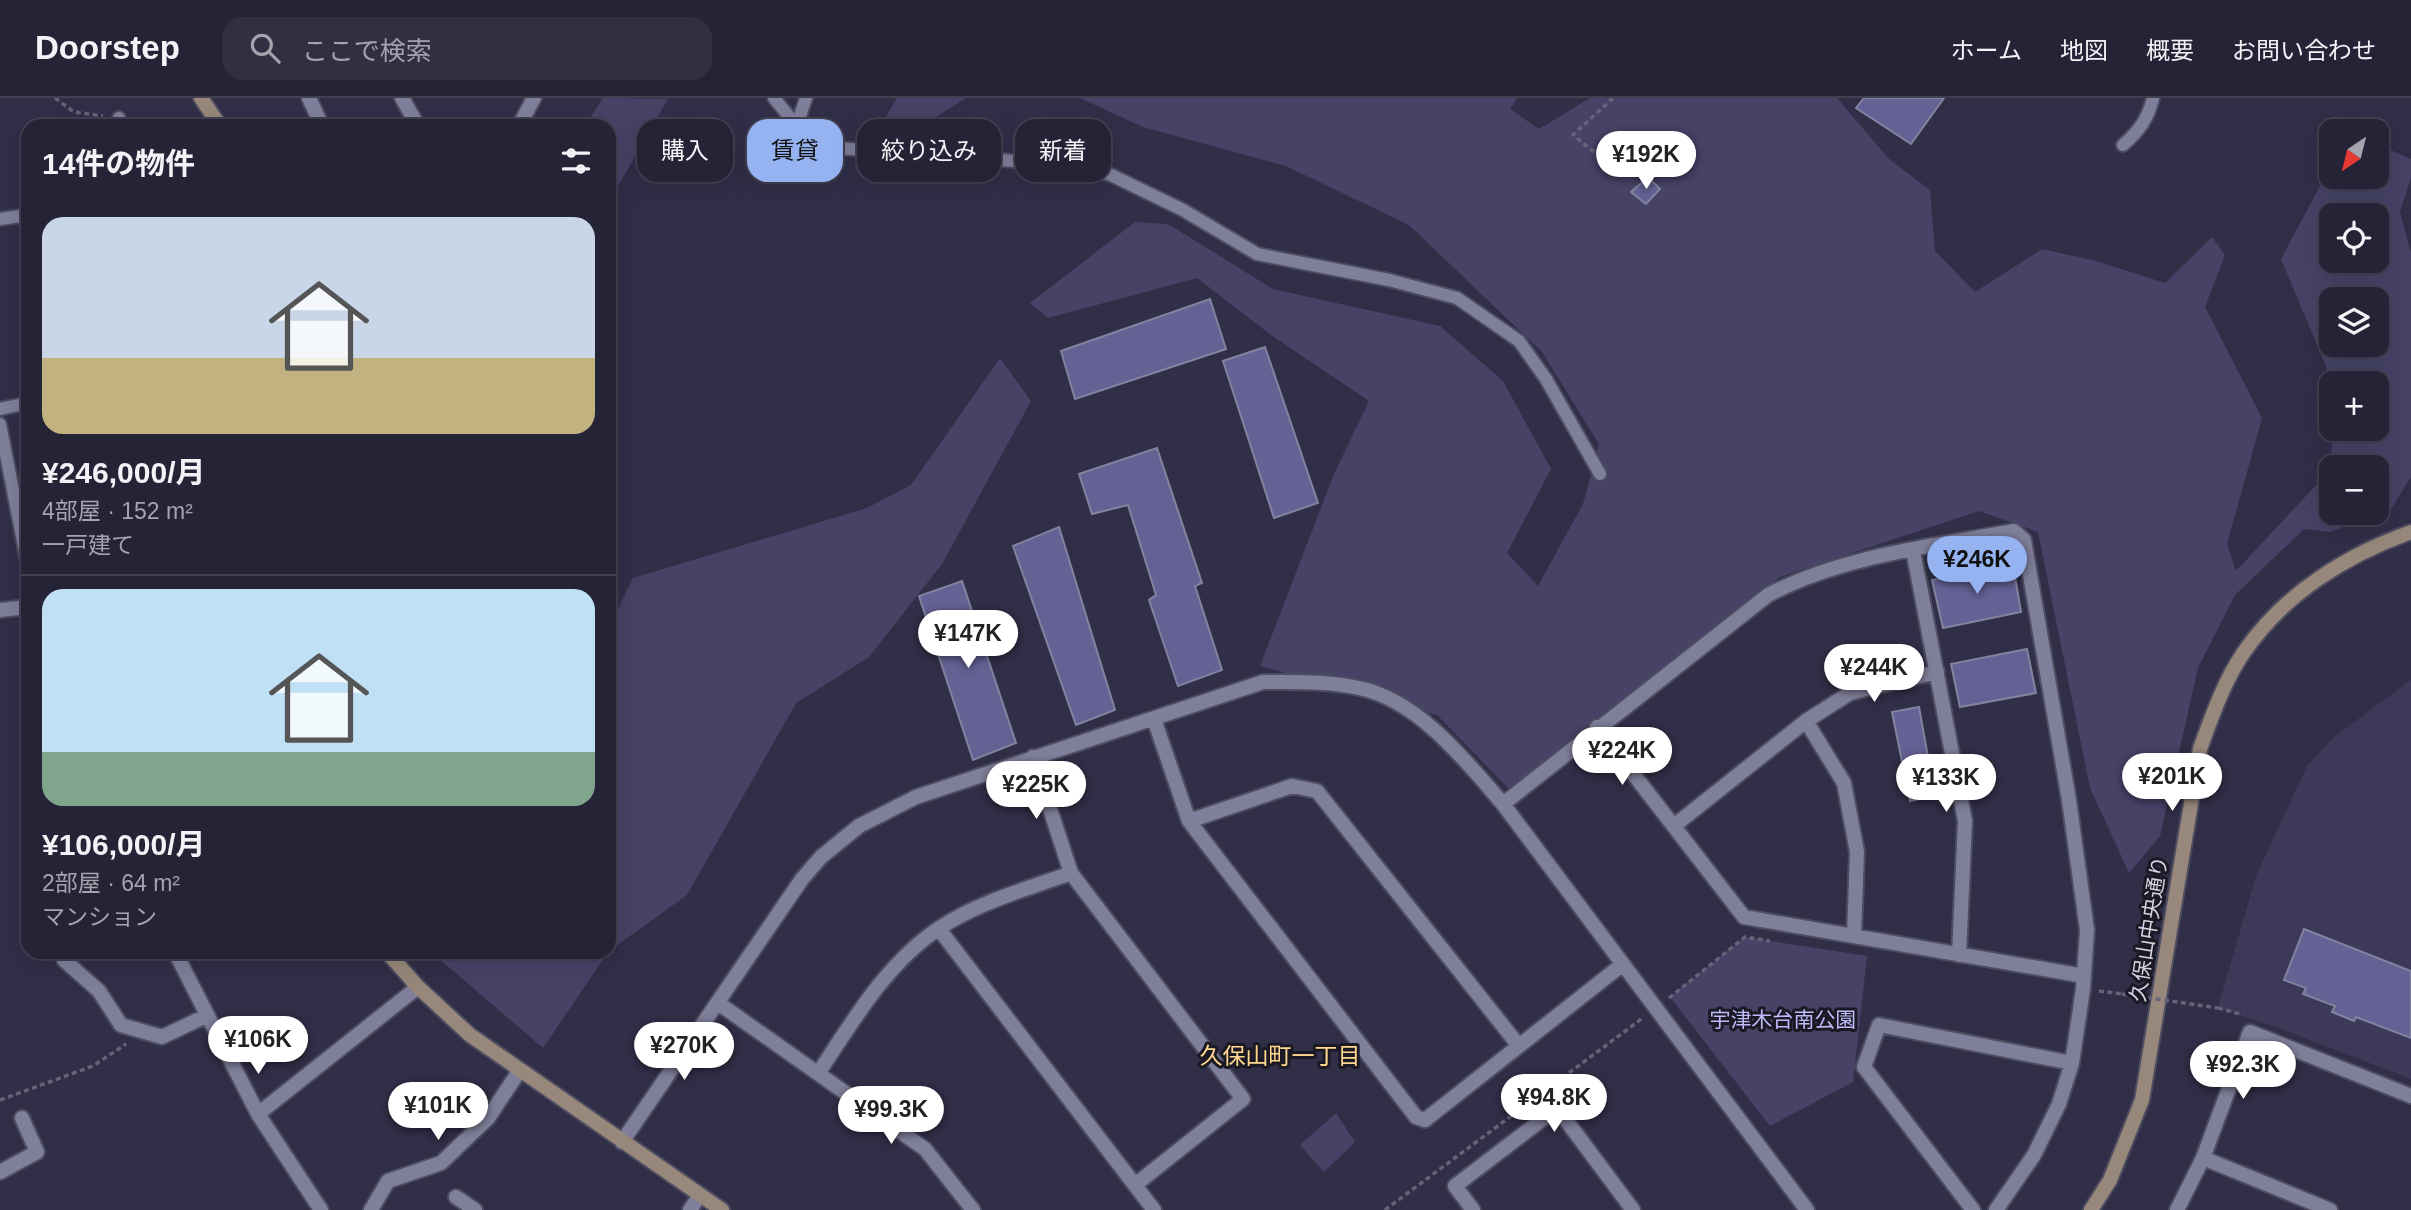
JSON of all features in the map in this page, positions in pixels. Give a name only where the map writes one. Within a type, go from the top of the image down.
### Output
[{"type":"street","points":[[201,98],[214,119]]},
{"type":"street","points":[[309,98],[319,119]]},
{"type":"street","points":[[402,98],[414,119]]},
{"type":"street","points":[[522,119],[531,100]]},
{"type":"street","points":[[1503,804],[1597,727],[1768,595],[1797,580],[1913,550],[2014,531],[2024,540],[2069,800],[2087,930],[2084,983],[2072,1063],[2059,1104],[2034,1155],[1996,1210]]},
{"type":"street","name":"久保山中央通り","points":[[2091,1210],[2110,1180],[2142,1100],[2200,749],[2219,697],[2243,653],[2273,615],[2313,582],[2354,555],[2411,532]]},
{"type":"street","points":[[1913,550],[1965,821],[1959,955]]},
{"type":"street","points":[[0,610],[21,608]]},
{"type":"street","points":[[1675,825],[1806,722],[1850,693],[1937,673]]},
{"type":"street","points":[[622,1142],[802,879],[821,856],[859,826],[916,797],[1263,682],[1362,688],[1414,712],[1456,748],[1503,804],[1807,1210]]},
{"type":"street","points":[[1154,719],[1189,821],[1416,1117],[1424,1120],[1623,964]]},
{"type":"street","points":[[1806,722],[1844,783],[1857,852],[1854,936]]},
{"type":"street","points":[[1597,727],[1744,917],[1959,955],[2084,983]]},
{"type":"street","points":[[1033,757],[1071,873],[1243,1099],[1135,1185]]},
{"type":"street","points":[[1189,821],[1292,786],[1317,791],[1519,1046]]},
{"type":"street","points":[[819,1072],[852,1021],[902,958],[939,929],[995,900],[1071,873]]},
{"type":"street","points":[[939,929],[1154,1210]]},
{"type":"street","points":[[64,959],[99,991],[121,1025],[162,1037],[206,1016]]},
{"type":"street","points":[[178,959],[258,1114],[321,1210]]},
{"type":"street","points":[[393,959],[418,987],[470,1035],[722,1210]]},
{"type":"street","points":[[258,1114],[418,987]]},
{"type":"street","points":[[718,1003],[925,1149],[973,1210]]},
{"type":"street","points":[[1973,1210],[1864,1067],[1879,1025],[2072,1063]]},
{"type":"street","points":[[2177,1210],[2203,1158],[2250,1032],[2411,1096]]},
{"type":"street","points":[[370,1210],[388,1181],[441,1163],[488,1118],[520,1070]]},
{"type":"street","points":[[1473,1210],[1455,1186],[1557,1108],[1633,1210]]},
{"type":"street","points":[[0,1172],[37,1152],[22,1118]]},
{"type":"street","points":[[2203,1158],[2330,1210]]},
{"type":"street","points":[[690,1210],[701,1195]]},
{"type":"street","points":[[456,1197],[475,1210]]},
{"type":"lane","points":[[774,98],[792,119]]},
{"type":"lane","points":[[799,119],[806,98]]},
{"type":"lane","points":[[2123,145],[2144,123],[2153,98]]},
{"type":"lane","points":[[843,149],[1044,163],[1109,174],[1182,210],[1257,254],[1389,280],[1457,299],[1519,341],[1546,379],[1601,474]]},
{"type":"lane","points":[[0,219],[21,216]]},
{"type":"lane","points":[[0,409],[21,404]]},
{"type":"lane","points":[[0,424],[21,531]]},
{"type":"path","points":[[55,98],[74,112],[106,119]]},
{"type":"path","points":[[1613,98],[1573,135],[1624,176]]},
{"type":"path","points":[[1385,1210],[1656,1008],[1745,937],[1772,942]]},
{"type":"path","points":[[2084,983],[2122,994],[2218,1008],[2243,1016]]},
{"type":"path","points":[[0,1100],[93,1066],[146,1032]]},
{"type":"shaded area","points":[[2411,680],[2411,1079],[2271,1025],[2218,1008],[2256,876],[2307,766],[2335,736]]},
{"type":"green space","points":[[603,98],[668,99],[657,119],[637,119],[637,153],[616,190],[616,119],[590,119]]},
{"type":"green space","points":[[897,98],[966,98],[936,117],[884,119]]},
{"type":"green space","points":[[1080,98],[1517,98],[1510,109],[1539,129],[1590,98],[1837,98],[1889,159],[1930,190],[1935,251],[1975,292],[2042,249],[2096,261],[2165,283],[2212,237],[2225,255],[2205,307],[2262,418],[2227,544],[2236,571],[2319,482],[2319,525],[2349,525],[2330,532],[2304,529],[2235,595],[2198,668],[2160,836],[2129,873],[2090,788],[2038,532],[1979,511],[1780,577],[1511,791],[1437,715],[1260,666],[1334,474],[1369,401],[1271,335],[1197,278],[1048,318],[1030,303],[1135,222],[1168,224],[1273,289],[1440,326],[1503,381],[1551,469],[1507,553],[1538,586],[1583,504],[1599,444],[1542,352],[1409,225],[1286,166],[1143,127]]},
{"type":"green space","points":[[2389,149],[2411,159],[2411,178],[2400,212],[2411,253],[2411,477],[2389,510],[2389,455],[2331,455],[2332,441],[2389,441],[2389,371],[2328,371],[2322,357],[2389,357],[2389,287],[2319,287],[2319,350],[2281,259],[2319,188],[2389,189]]},
{"type":"green space","points":[[1000,358],[1031,401],[942,564],[869,657],[796,703],[687,895],[616,946],[616,613],[633,578],[867,508],[911,485]]},
{"type":"green space","name":"宇津木台南公園","points":[[1745,937],[1867,956],[1853,1082],[1770,1126],[1670,997]]},
{"type":"green space","points":[[439,959],[603,959],[543,1048]]},
{"type":"green space","points":[[1336,1113],[1355,1142],[1324,1172],[1300,1145]]},
{"type":"building","points":[[1864,98],[1944,98],[1911,144],[1856,108]]},
{"type":"building","points":[[1648,177],[1660,189],[1646,204],[1631,192]]},
{"type":"building","points":[[1210,299],[1226,349],[1075,399],[1061,351]]},
{"type":"building","points":[[1265,347],[1318,503],[1274,518],[1223,361]]},
{"type":"building","points":[[1157,448],[1202,583],[1195,586],[1222,670],[1178,686],[1149,600],[1156,595],[1128,505],[1092,514],[1079,474]]},
{"type":"building","points":[[1059,527],[1115,710],[1076,725],[1013,546]]},
{"type":"building","points":[[2013,565],[2021,612],[1943,628],[1932,580]]},
{"type":"building","points":[[962,581],[1016,743],[973,760],[919,596]]},
{"type":"building","points":[[2027,649],[2036,693],[1960,707],[1951,664]]},
{"type":"building","points":[[1919,707],[1935,796],[1910,801],[1892,712]]},
{"type":"building","points":[[2304,929],[2411,971],[2411,1038],[2356,1017],[2354,1021],[2332,1012],[2335,1006],[2303,994],[2306,988],[2284,980]]},
{"type":"district","name":"久保山町一丁目","points":[[1280,1056]]}]
